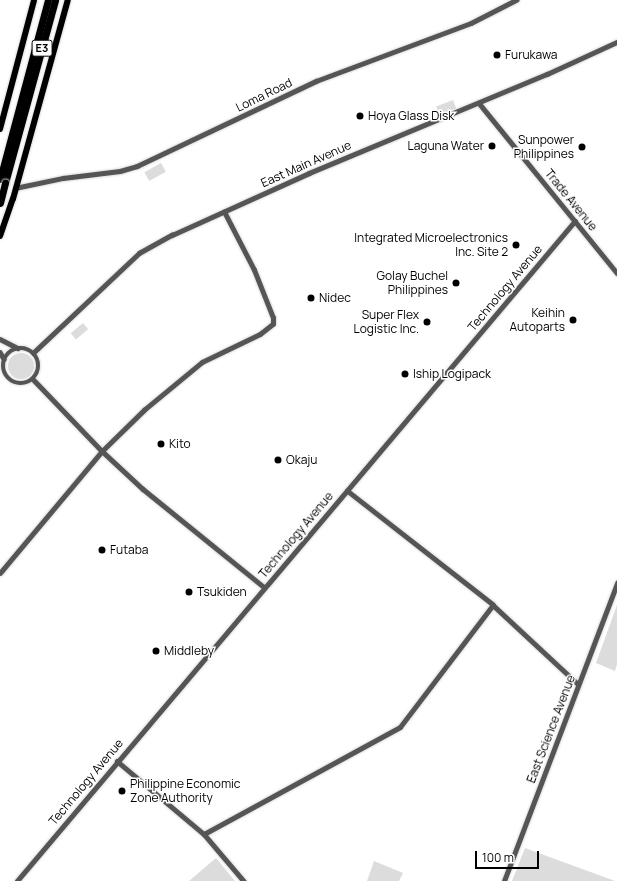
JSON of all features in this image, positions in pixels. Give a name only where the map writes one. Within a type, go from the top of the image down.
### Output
[{"type":"highway","name":"E3","points":[[0,203],[3,181],[48,0]]},
{"type":"highway","name":"E3","points":[[3,181],[55,0]]},
{"type":"main road","points":[[0,129],[34,0]]},
{"type":"main road","points":[[0,236],[68,0]]},
{"type":"main road","points":[[0,191],[15,188]]},
{"type":"street","name":"Loma Road","points":[[15,188],[63,178],[120,171],[137,166],[316,81],[471,23],[516,0]]},
{"type":"street","name":"East Main Avenue","points":[[33,353],[140,253],[224,212],[401,133],[479,103],[617,42]]},
{"type":"street","name":"Trade Avenue","points":[[479,103],[617,273]]},
{"type":"street","points":[[0,573],[102,451],[181,376],[202,362],[260,334],[273,324],[273,318],[254,270],[224,212]]},
{"type":"street","name":"Technology Avenue","points":[[17,881],[575,221]]},
{"type":"street","points":[[0,339],[18,348],[33,353],[39,366],[33,378],[22,384],[13,382],[4,371],[4,359],[0,352]]},
{"type":"street","points":[[4,359],[8,353],[18,348]]},
{"type":"street","points":[[33,378],[102,451],[143,489],[264,587]]},
{"type":"street","points":[[347,490],[493,605],[578,684]]},
{"type":"street","name":"East Science Avenue","points":[[504,881],[617,583]]},
{"type":"street","points":[[204,834],[400,727],[493,605]]},
{"type":"street","points":[[117,761],[204,834],[244,881]]},
{"type":"shaded area","points":[[453,100],[456,108],[439,115],[436,106]]},
{"type":"shaded area","points":[[161,163],[166,172],[149,181],[144,172]]},
{"type":"shaded area","points":[[83,323],[88,329],[76,339],[71,333]]},
{"type":"shaded area","points":[[21,353],[30,357],[34,366],[30,375],[21,379],[12,375],[8,366],[12,357]]},
{"type":"shaded area","points":[[617,605],[617,664],[615,671],[596,663]]},
{"type":"shaded area","points":[[525,848],[615,881],[512,881]]},
{"type":"shaded area","points":[[216,858],[235,881],[189,881]]},
{"type":"shaded area","points":[[374,861],[403,873],[399,881],[367,881]]},
{"type":"place","name":"Furukawa","points":[[497,55]]},
{"type":"place","name":"Hoya Glass Disk","points":[[360,116]]},
{"type":"place","name":"Laguna Water","points":[[492,146]]},
{"type":"place","name":"Sunpower Philippines","points":[[582,147]]},
{"type":"place","name":"Integrated Microelectronics Inc. Site 2","points":[[516,245]]},
{"type":"place","name":"Golay Buchel Philippines","points":[[456,283]]},
{"type":"place","name":"Nidec","points":[[311,298]]},
{"type":"place","name":"Keihin Autoparts","points":[[573,320]]},
{"type":"place","name":"Super Flex Logistic Inc.","points":[[427,322]]},
{"type":"place","name":"Iship Logipack","points":[[405,374]]},
{"type":"place","name":"Kito","points":[[161,444]]},
{"type":"place","name":"Okaju","points":[[278,460]]},
{"type":"place","name":"Futaba","points":[[102,550]]},
{"type":"place","name":"Tsukiden","points":[[189,592]]},
{"type":"place","name":"Middleby","points":[[156,651]]},
{"type":"place","name":"Philippine Economic Zone Authority","points":[[122,791]]}]
